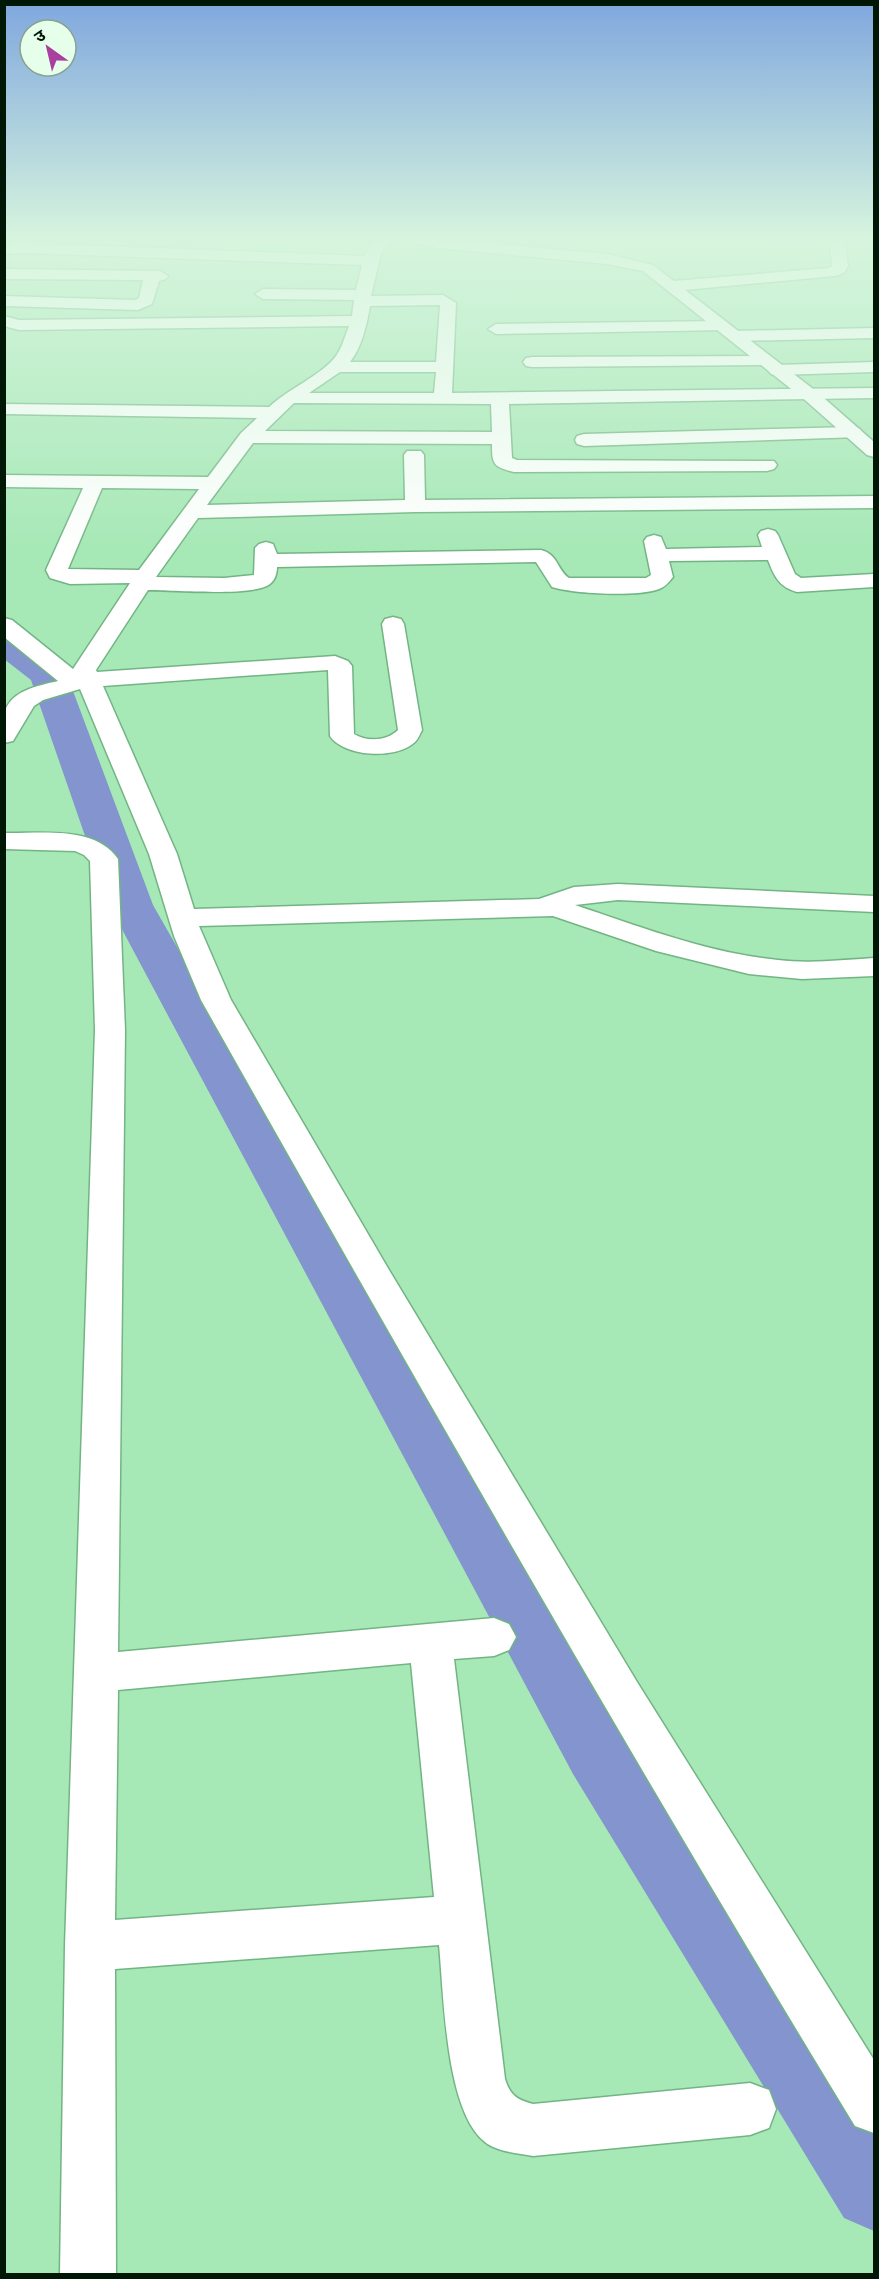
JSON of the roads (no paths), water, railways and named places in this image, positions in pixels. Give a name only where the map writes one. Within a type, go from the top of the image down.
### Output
[{"type":"street","points":[[72,682],[191,512],[248,437],[290,398],[336,367],[346,356],[351,343]]},
{"type":"street","points":[[443,399],[445,343]]},
{"type":"street","points":[[743,343],[811,396],[874,451]]},
{"type":"street","points":[[532,362],[874,367]]},
{"type":"street","points":[[336,367],[444,367]]},
{"type":"street","points":[[290,398],[500,399],[811,396],[874,393]]},
{"type":"street","points":[[500,399],[502,461],[514,466],[767,465]]},
{"type":"street","points":[[4,409],[272,413]]},
{"type":"street","points":[[584,440],[853,433]]},
{"type":"street","points":[[751,436],[784,502]]},
{"type":"street","points":[[248,437],[503,438]]},
{"type":"street","points":[[414,455],[415,506]]},
{"type":"street","points":[[4,482],[213,483]]},
{"type":"street","points":[[95,482],[57,570],[58,573],[70,577],[238,584],[262,579],[266,573],[266,554],[541,556],[549,563],[554,577],[566,584],[646,585],[654,584],[662,578],[656,548],[772,544],[786,578],[797,585],[874,581]]},
{"type":"street","points":[[191,512],[415,506],[874,501]]},
{"type":"street","points":[[4,624],[72,682],[163,854],[200,968],[216,1000],[573,1616],[737,1889],[874,2107]]},
{"type":"street","points":[[4,736],[24,701],[72,682],[335,663],[340,666],[342,736],[346,742],[355,746],[404,742],[409,737],[410,730],[393,624]]},
{"type":"street","points":[[4,841],[79,843],[94,849],[104,859],[110,1029],[90,1946],[88,2274]]},
{"type":"street","points":[[543,907],[574,895],[618,892],[874,904]]},
{"type":"street","points":[[182,918],[543,907],[557,908],[683,951],[748,965],[798,970],[874,967]]},
{"type":"street","points":[[96,1673],[494,1637]]},
{"type":"street","points":[[430,1642],[479,2079],[488,2106],[504,2124],[533,2130],[750,2109]]},
{"type":"street","points":[[90,1946],[461,1919]]},
{"type":"waterway","points":[[4,640],[48,675],[131,905],[598,1751],[874,2188]]}]
